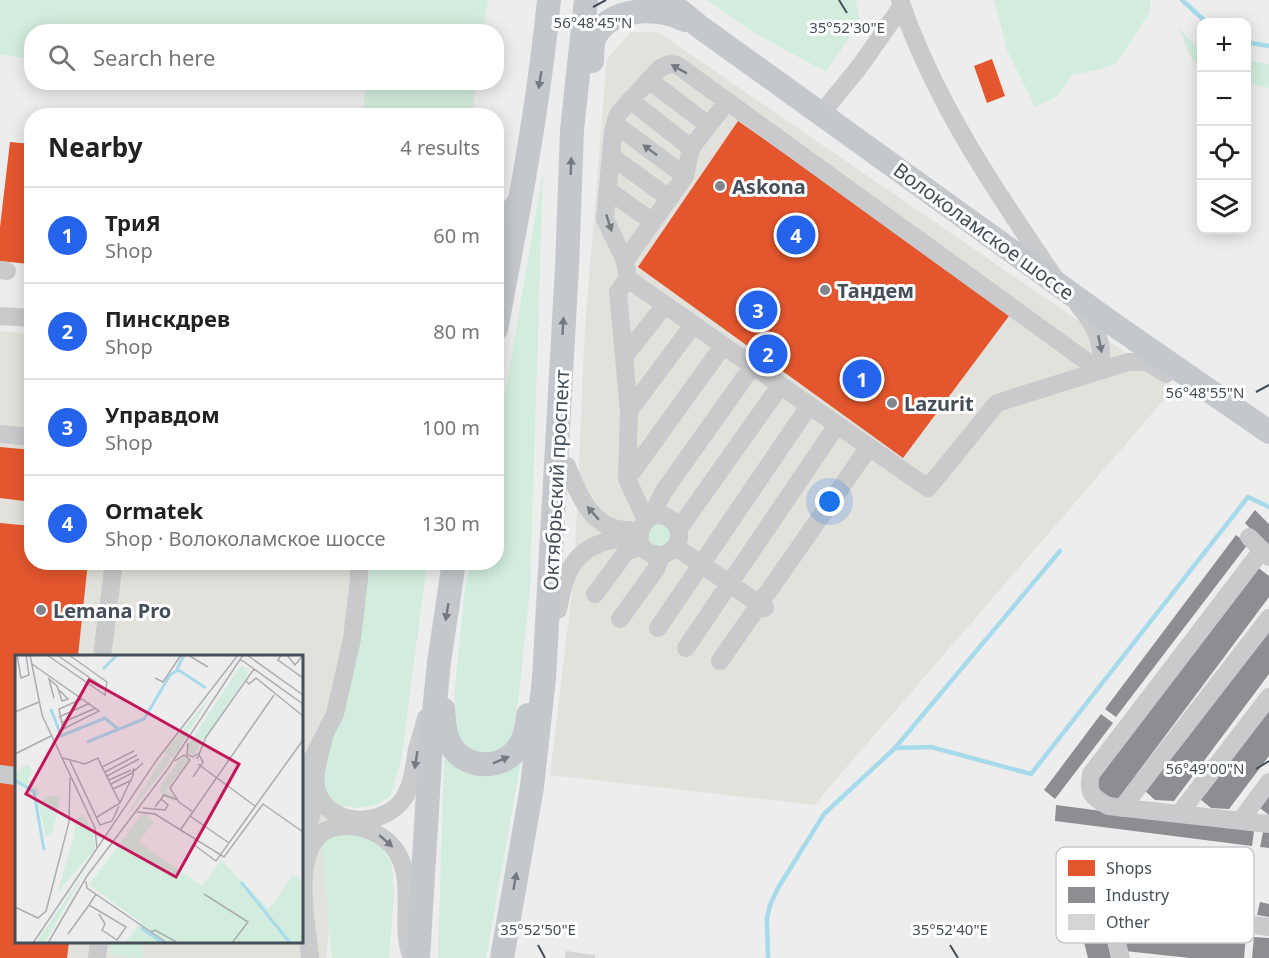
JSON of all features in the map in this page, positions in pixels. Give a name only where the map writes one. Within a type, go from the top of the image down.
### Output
[{"type":"main road","points":[[504,286],[541,75],[549,0]]},
{"type":"main road","name":"Октябрьский проспект","points":[[502,958],[532,787],[552,625],[572,130],[586,0]]},
{"type":"main road","name":"Волоколамское шоссе","points":[[667,0],[700,27],[821,114],[1269,432]]},
{"type":"main road","name":"Волоколамское шоссе","points":[[572,130],[586,112],[594,41],[601,30],[620,17],[651,10],[674,15],[700,27]]},
{"type":"main road","points":[[439,662],[445,729],[453,748],[462,758],[488,765],[502,761],[513,754],[524,737],[537,657],[552,625],[569,447],[559,409]]},
{"type":"main road","points":[[418,958],[431,743],[439,662],[453,570]]},
{"type":"lane","points":[[821,114],[860,66],[901,3]]},
{"type":"lane","points":[[901,3],[911,33],[942,98],[1007,208],[1061,286],[1092,321],[1101,340],[1100,371]]},
{"type":"lane","points":[[1100,371],[726,103],[677,65],[669,64],[660,68],[618,114],[610,156],[605,219],[625,261],[628,279],[928,488],[997,404],[1100,371],[1128,362],[1147,362],[1172,378],[1199,384]]},
{"type":"lane","points":[[649,80],[708,125]]},
{"type":"lane","points":[[630,100],[691,148]]},
{"type":"lane","points":[[625,261],[685,176],[691,148],[726,103]]},
{"type":"lane","points":[[615,124],[685,176]]},
{"type":"lane","points":[[610,156],[669,198]]},
{"type":"lane","points":[[608,190],[653,222]]},
{"type":"lane","points":[[504,215],[522,193]]},
{"type":"lane","points":[[628,279],[618,292],[629,411],[627,479],[650,554],[672,544]]},
{"type":"lane","points":[[624,357],[665,305]]},
{"type":"lane","points":[[0,316],[24,318]]},
{"type":"lane","points":[[629,411],[693,325]]},
{"type":"lane","points":[[627,479],[723,346]]},
{"type":"lane","points":[[552,625],[569,571],[579,557],[614,538],[629,538],[644,531],[664,491],[752,367]]},
{"type":"lane","points":[[620,619],[780,386]]},
{"type":"lane","points":[[658,628],[809,406]]},
{"type":"lane","points":[[686,648],[837,425]]},
{"type":"lane","points":[[0,434],[24,436]]},
{"type":"lane","points":[[720,662],[762,606],[869,447]]},
{"type":"lane","points":[[567,466],[579,496],[601,523],[615,530],[644,531]]},
{"type":"lane","points":[[595,594],[626,552],[657,516],[673,521],[672,544]]},
{"type":"lane","points":[[672,544],[762,606]]},
{"type":"lane","points":[[1260,548],[1092,774],[1088,786],[1094,798],[1108,806],[1269,824]]},
{"type":"lane","points":[[102,655],[113,570]]},
{"type":"lane","points":[[308,852],[304,829],[312,814],[309,792],[324,737],[335,714],[352,639],[359,570]]},
{"type":"lane","points":[[1122,808],[1269,618]]},
{"type":"lane","points":[[309,792],[334,814],[360,820],[387,813],[399,803],[411,780],[439,662]]},
{"type":"lane","points":[[1179,814],[1269,697]]},
{"type":"lane","points":[[0,774],[15,776]]},
{"type":"lane","points":[[1240,821],[1269,782]]},
{"type":"lane","points":[[304,829],[349,826],[364,829],[383,838],[395,850],[404,870],[406,882],[406,934],[412,958]]},
{"type":"lane","points":[[303,874],[308,852],[315,837],[323,831],[336,827]]},
{"type":"lane","points":[[303,888],[310,958]]},
{"type":"lane","points":[[1254,925],[1269,927]]},
{"type":"lane","points":[[97,958],[99,943]]},
{"type":"lane","points":[[1117,943],[1121,958]]},
{"type":"shaded area","points":[[631,32],[658,32],[1175,387],[814,805],[550,775],[574,575],[585,326],[607,59]]},
{"type":"shaded area","points":[[0,331],[24,333],[24,570],[369,570],[326,958],[0,958]]},
{"type":"green space","points":[[0,0],[488,0],[484,24],[24,24],[24,57],[0,55]]},
{"type":"green space","points":[[707,0],[856,0],[860,22],[826,72],[756,34]]},
{"type":"green space","points":[[994,0],[1151,0],[1149,13],[1116,64],[1072,75],[1058,96],[1035,107],[1007,50]]},
{"type":"green space","points":[[1178,27],[1197,48],[1197,64],[1193,61]]},
{"type":"green space","points":[[1251,61],[1269,64],[1269,88],[1251,83]]},
{"type":"green space","points":[[365,90],[475,90],[473,108],[364,108]]},
{"type":"green space","points":[[543,172],[530,589],[518,702],[512,738],[501,750],[488,754],[473,754],[460,741],[454,724],[455,687],[469,570],[504,570],[504,398]]},
{"type":"green space","points":[[664,524],[672,533],[669,544],[654,549],[645,535],[651,525]]},
{"type":"green space","points":[[370,570],[426,570],[401,761],[390,797],[372,805],[355,808],[338,803],[322,792],[327,752],[356,658]]},
{"type":"green space","points":[[444,758],[466,771],[482,774],[499,771],[521,760],[486,958],[438,958]]},
{"type":"green space","points":[[335,832],[363,837],[382,848],[392,864],[394,895],[389,958],[332,958],[322,851],[324,842]]},
{"type":"green space","points":[[112,943],[144,943],[142,958],[110,955]]},
{"type":"building: Shops","points":[[992,59],[1005,96],[987,103],[974,66]]},
{"type":"building: Shops","name":"Тандем","points":[[738,121],[1012,312],[903,458],[638,267]]},
{"type":"building: Shops","points":[[10,142],[24,143],[24,263],[0,261],[0,227]]},
{"type":"building: Shops","points":[[0,447],[24,449],[24,501],[0,498]]},
{"type":"building: Shops","name":"Lemana Pro","points":[[0,523],[24,525],[24,570],[87,570],[78,655],[15,655],[15,768],[0,766]]},
{"type":"building: Shops","points":[[0,780],[15,782],[15,943],[69,943],[67,958],[0,958]]},
{"type":"building: Industry","points":[[1255,510],[1269,524],[1269,548],[1245,523]]},
{"type":"building: Industry","points":[[1236,535],[1248,544],[1116,717],[1105,709]]},
{"type":"building: Industry","points":[[1256,566],[1269,576],[1269,597],[1115,803],[1092,786]]},
{"type":"building: Industry","points":[[1269,628],[1269,674],[1174,801],[1155,800],[1144,790]]},
{"type":"building: Industry","points":[[1269,707],[1269,756],[1229,809],[1211,808],[1200,799]]},
{"type":"building: Industry","points":[[1101,714],[1113,723],[1055,799],[1044,790]]},
{"type":"building: Industry","points":[[1269,791],[1269,815],[1257,806]]},
{"type":"building: Industry","points":[[1056,805],[1254,831],[1252,846],[1055,821]]},
{"type":"building: Industry","points":[[1263,832],[1269,832],[1269,848],[1260,847]]},
{"type":"building: Industry","points":[[1260,902],[1269,904],[1269,917],[1257,915]]},
{"type":"building: Industry","points":[[1254,937],[1269,938],[1269,958],[1252,958]]},
{"type":"building: Industry","points":[[1084,943],[1108,943],[1111,958],[1088,958]]},
{"type":"building: Industry","points":[[1126,943],[1245,943],[1244,958],[1190,958],[1125,951]]},
{"type":"building: Other","points":[[566,951],[595,955],[595,958],[565,958]]},
{"type":"waterway","points":[[1182,0],[1202,18]]},
{"type":"waterway","points":[[1251,43],[1269,46]]},
{"type":"waterway","points":[[895,748],[931,747],[1031,774],[1248,497],[1269,507]]},
{"type":"waterway","points":[[768,958],[767,918],[770,905],[824,814],[895,748],[1060,551]]},
{"type":"place","name":"Askona","points":[[720,186]]},
{"type":"place","name":"Ormatek","points":[[796,235]]},
{"type":"place","name":"Тандем","points":[[825,290]]},
{"type":"place","name":"Управдом","points":[[758,310]]},
{"type":"place","name":"Пинскдрев","points":[[768,354]]},
{"type":"place","name":"ТриЯ","points":[[862,379]]},
{"type":"place","name":"Lazurit","points":[[892,403]]},
{"type":"place","name":"Lemana Pro","points":[[41,610]]}]
